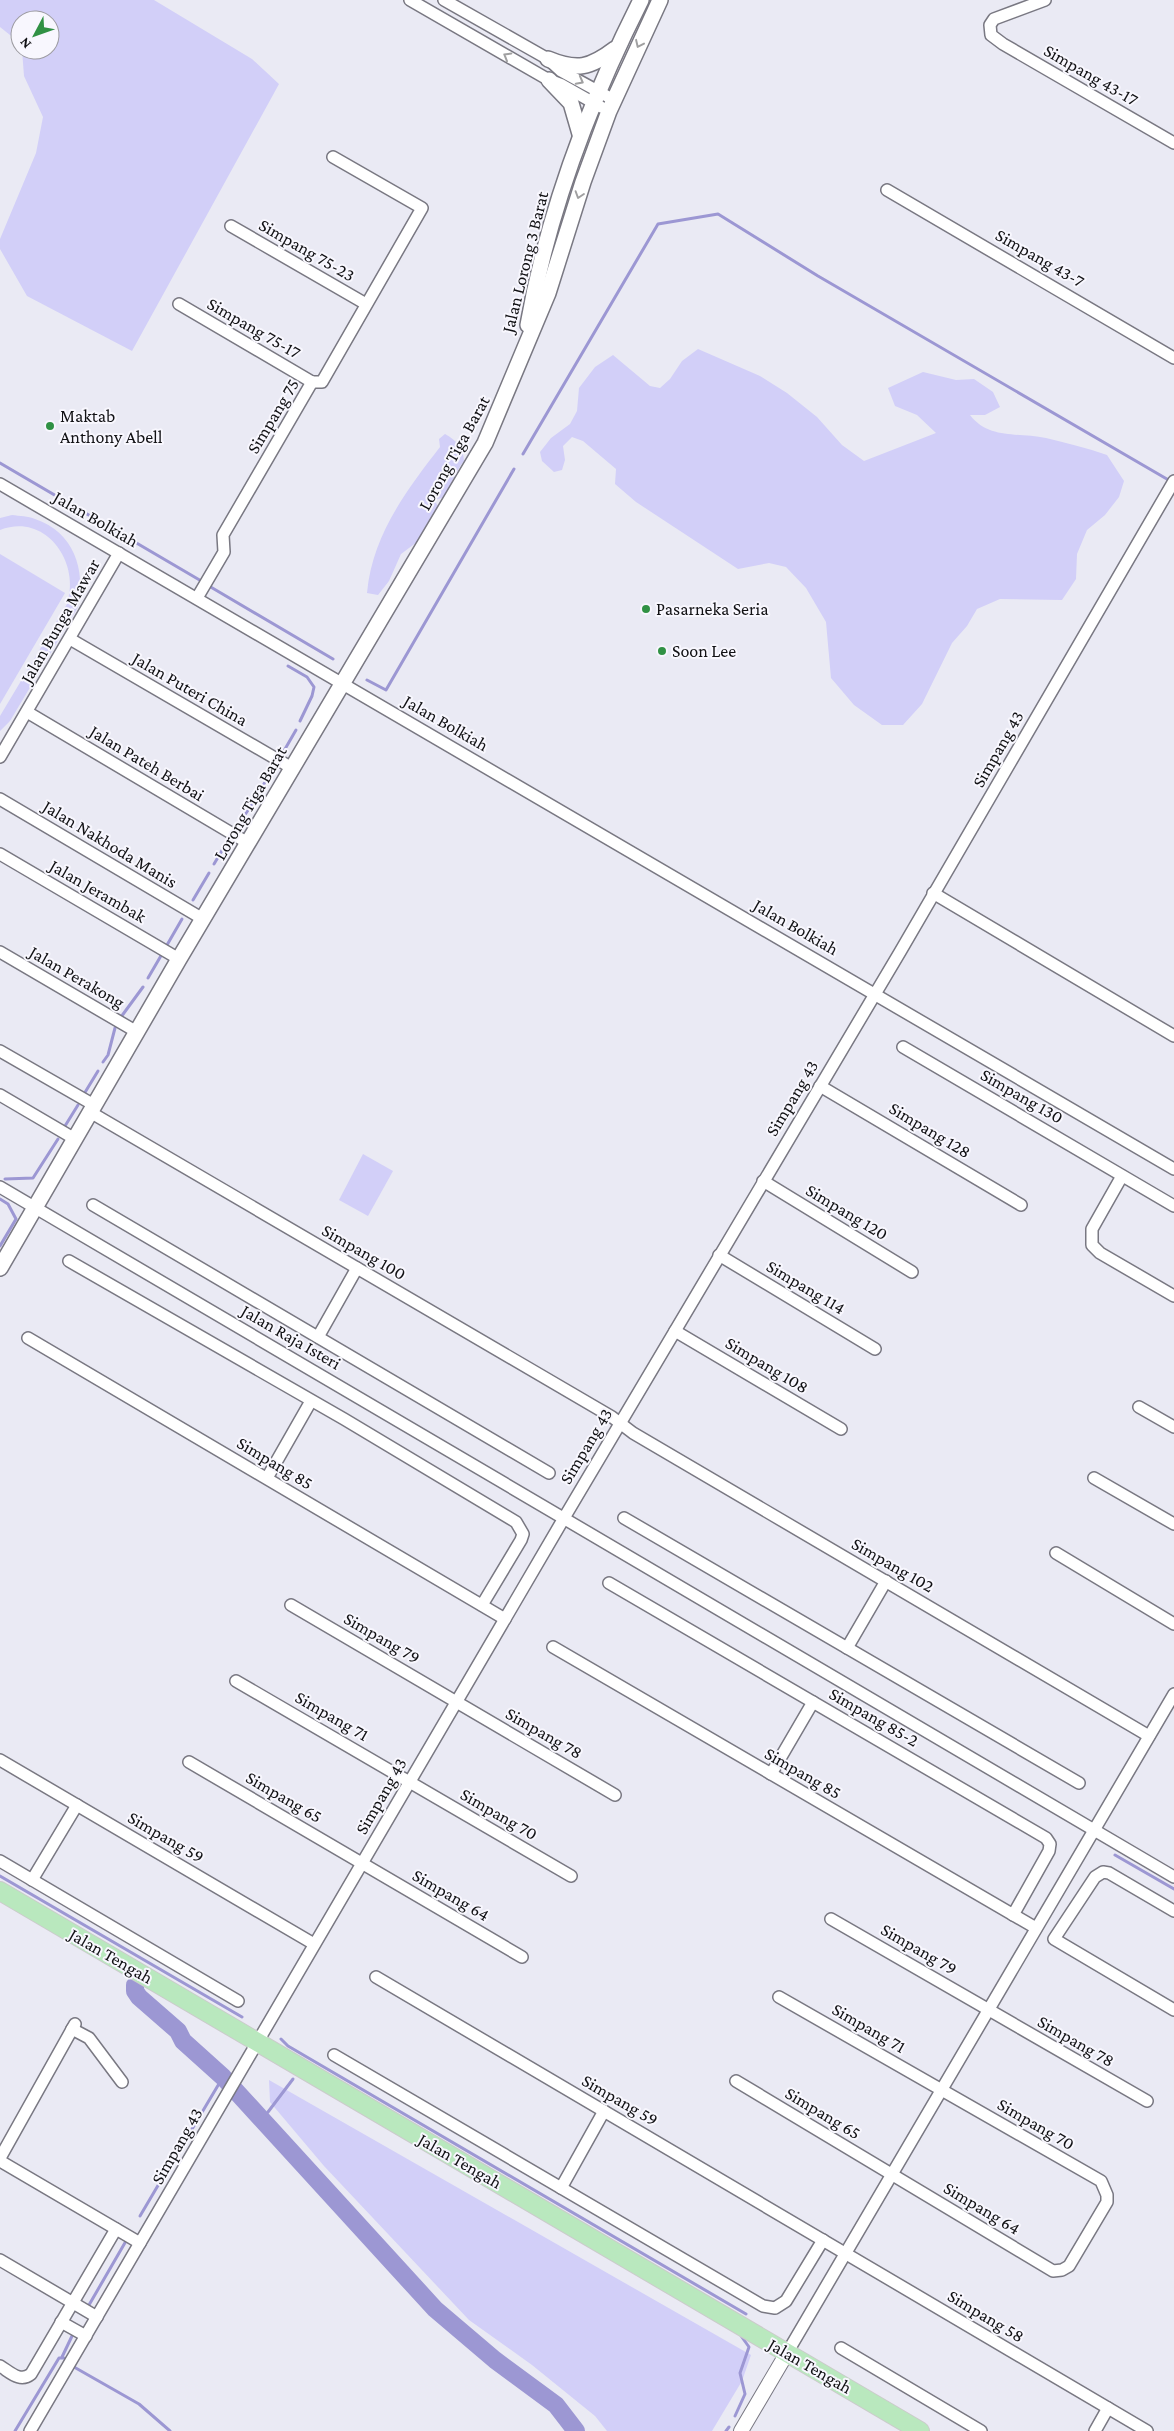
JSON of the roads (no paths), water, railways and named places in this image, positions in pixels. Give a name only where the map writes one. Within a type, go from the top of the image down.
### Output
[{"type":"main road","name":"Jalan Lorong 3 Barat","points":[[523,352],[534,289],[552,223],[580,134],[595,96],[640,0]]},
{"type":"main road","name":"Jalan Lorong 3 Barat","points":[[523,352],[548,293],[583,182],[612,106],[660,0]]},
{"type":"main road","points":[[548,60],[564,66],[577,67],[592,64],[617,48]]},
{"type":"main road","points":[[549,80],[571,102],[580,134]]},
{"type":"main road","name":"Lorong Tiga Barat","points":[[0,1268],[179,959],[485,442],[523,352]]},
{"type":"main road","name":"Jalan Tengah","points":[[0,1891],[920,2431]]},
{"type":"street","points":[[410,0],[549,80],[595,96]]},
{"type":"street","points":[[444,0],[548,60],[560,71],[612,106]]},
{"type":"street","name":"Simpang 43-17","points":[[1045,0],[994,19],[990,25],[991,35],[1003,44],[1174,144]]},
{"type":"street","name":"Simpang 75","points":[[199,594],[224,552],[224,536],[312,382],[322,382],[422,208],[333,157]]},
{"type":"street","name":"Simpang 43-7","points":[[887,190],[1174,358]]},
{"type":"street","name":"Simpang 75-23","points":[[231,226],[366,304]]},
{"type":"street","name":"Simpang 75-17","points":[[179,304],[312,382]]},
{"type":"street","name":"Simpang 43","points":[[30,2431],[1174,481]]},
{"type":"street","name":"Jalan Bolkiah","points":[[0,484],[119,553],[199,594],[342,683],[1174,1169]]},
{"type":"street","name":"Jalan Bunga Mawar","points":[[0,757],[119,553]]},
{"type":"street","name":"Jalan Puteri China","points":[[70,639],[292,768]]},
{"type":"street","name":"Jalan Pateh Berbai","points":[[27,712],[248,843]]},
{"type":"street","name":"Jalan Nakhoda Manis","points":[[0,799],[203,919]]},
{"type":"street","name":"Jalan Jerambak","points":[[0,854],[179,959]]},
{"type":"street","points":[[934,893],[1174,1036]]},
{"type":"street","name":"Jalan Perakong","points":[[0,952],[137,1032]]},
{"type":"street","name":"Simpang 130","points":[[903,1047],[1174,1206]]},
{"type":"street","name":"Simpang 100","points":[[0,1051],[92,1109],[620,1423]]},
{"type":"street","name":"Simpang 128","points":[[820,1086],[1021,1205]]},
{"type":"street","points":[[0,1095],[75,1139]]},
{"type":"street","points":[[1122,1176],[1092,1229],[1092,1245],[1100,1253],[1174,1296]]},
{"type":"street","name":"Simpang 120","points":[[763,1181],[912,1272]]},
{"type":"street","name":"Jalan Raja Isteri","points":[[0,1187],[1174,1877]]},
{"type":"street","points":[[93,1205],[549,1473]]},
{"type":"street","name":"Simpang 114","points":[[720,1255],[875,1349]]},
{"type":"street","points":[[69,1261],[504,1514],[520,1527],[523,1534],[521,1540],[482,1606]]},
{"type":"street","points":[[318,1337],[357,1268]]},
{"type":"street","name":"Simpang 108","points":[[674,1331],[841,1429]]},
{"type":"street","name":"Simpang 85","points":[[28,1338],[505,1619]]},
{"type":"street","points":[[267,1478],[311,1401]]},
{"type":"street","points":[[1139,1407],[1174,1427]]},
{"type":"street","name":"Simpang 102","points":[[620,1423],[633,1433],[1149,1736]]},
{"type":"street","points":[[1094,1478],[1174,1524]]},
{"type":"street","points":[[624,1518],[1079,1783]]},
{"type":"street","points":[[1056,1553],[1174,1624]]},
{"type":"street","points":[[847,1648],[886,1581]]},
{"type":"street","name":"Simpang 85-2","points":[[609,1583],[1046,1838],[1050,1844],[1049,1851],[1013,1915]]},
{"type":"street","name":"Simpang 79","points":[[291,1605],[456,1702]]},
{"type":"street","name":"Simpang 85","points":[[553,1647],[1036,1928]]},
{"type":"street","name":"Simpang 71","points":[[236,1681],[410,1782]]},
{"type":"street","points":[[741,2431],[1174,1694]]},
{"type":"street","name":"Simpang 78","points":[[456,1702],[615,1795]]},
{"type":"street","points":[[771,1774],[813,1702]]},
{"type":"street","name":"Simpang 59","points":[[0,1760],[314,1944]]},
{"type":"street","name":"Simpang 65","points":[[189,1762],[362,1863]]},
{"type":"street","name":"Simpang 70","points":[[410,1782],[572,1876]]},
{"type":"street","points":[[32,1880],[76,1805]]},
{"type":"street","points":[[0,1861],[238,2001]]},
{"type":"street","name":"Simpang 64","points":[[362,1863],[522,1957]]},
{"type":"street","points":[[1174,1911],[1109,1873],[1103,1872],[1095,1877],[1054,1939],[1174,2010]]},
{"type":"street","name":"Simpang 79","points":[[831,1919],[988,2010]]},
{"type":"street","name":"Simpang 59","points":[[376,1977],[846,2254]]},
{"type":"street","name":"Simpang 71","points":[[779,1997],[942,2090]]},
{"type":"street","name":"Simpang 78","points":[[988,2010],[1147,2102]]},
{"type":"street","points":[[122,2082],[89,2038],[74,2027],[0,2160],[140,2243]]},
{"type":"street","points":[[334,2055],[763,2306],[775,2308],[786,2301],[822,2240]]},
{"type":"street","name":"Simpang 65","points":[[736,2081],[892,2174]]},
{"type":"street","name":"Simpang 70","points":[[942,2090],[1101,2181],[1107,2194],[1107,2202],[1069,2266],[1062,2270],[1053,2271]]},
{"type":"street","points":[[561,2188],[604,2111]]},
{"type":"street","name":"Simpang 64","points":[[892,2174],[1053,2271]]},
{"type":"street","points":[[0,2366],[19,2378],[29,2377],[116,2228]]},
{"type":"street","name":"Simpang 58","points":[[846,2254],[1147,2431]]},
{"type":"street","points":[[0,2260],[97,2317]]},
{"type":"street","points":[[61,2322],[86,2336]]},
{"type":"street","points":[[842,2348],[981,2431]]},
{"type":"street","points":[[1095,2431],[1108,2408]]},
{"type":"waterway","points":[[523,454],[658,224],[718,214],[818,276],[1172,482]]},
{"type":"waterway","points":[[0,463],[203,582]]},
{"type":"waterway","points":[[367,680],[386,690],[514,469]]},
{"type":"waterway","points":[[209,586],[333,659]]},
{"type":"waterway","points":[[288,666],[307,677],[314,687],[312,696],[300,721]]},
{"type":"waterway","points":[[281,756],[296,730]]},
{"type":"waterway","points":[[258,794],[274,767]]},
{"type":"waterway","points":[[235,829],[253,803]]},
{"type":"waterway","points":[[214,864],[230,837]]},
{"type":"waterway","points":[[193,900],[209,873]]},
{"type":"waterway","points":[[167,945],[182,919]]},
{"type":"waterway","points":[[148,978],[162,954]]},
{"type":"waterway","points":[[121,1017],[143,987]]},
{"type":"waterway","points":[[103,1062],[108,1055],[115,1028]]},
{"type":"waterway","points":[[84,1094],[98,1071]]},
{"type":"waterway","points":[[65,1126],[78,1105]]},
{"type":"waterway","points":[[5,1179],[33,1178],[58,1139]]},
{"type":"waterway","points":[[0,1199],[8,1204],[16,1219],[0,1246]]},
{"type":"waterway","points":[[1115,1855],[1174,1889]]},
{"type":"waterway","points":[[0,1876],[242,2017]]},
{"type":"waterway","points":[[135,1985],[135,1991],[139,1997],[178,2031],[183,2041],[223,2077],[435,2309],[495,2360],[556,2405],[576,2431]]},
{"type":"waterway","points":[[281,2039],[288,2046],[746,2314]]},
{"type":"waterway","points":[[179,2151],[223,2077]]},
{"type":"waterway","points":[[261,2119],[293,2079]]},
{"type":"waterway","points":[[140,2216],[173,2160]]},
{"type":"waterway","points":[[89,2305],[126,2241]]},
{"type":"waterway","points":[[735,2416],[745,2394],[740,2373],[749,2347],[739,2333]]},
{"type":"waterway","points":[[62,2357],[73,2334]]},
{"type":"waterway","points":[[15,2431],[59,2358],[64,2358]]},
{"type":"waterway","points":[[74,2367],[139,2404],[170,2431]]},
{"type":"waterway","points":[[726,2431],[729,2427]]},
{"type":"place","name":"Maktab Anthony Abell","points":[[50,426]]},
{"type":"place","name":"Pasarneka Seria","points":[[646,609]]},
{"type":"place","name":"Soon Lee","points":[[662,651]]}]
